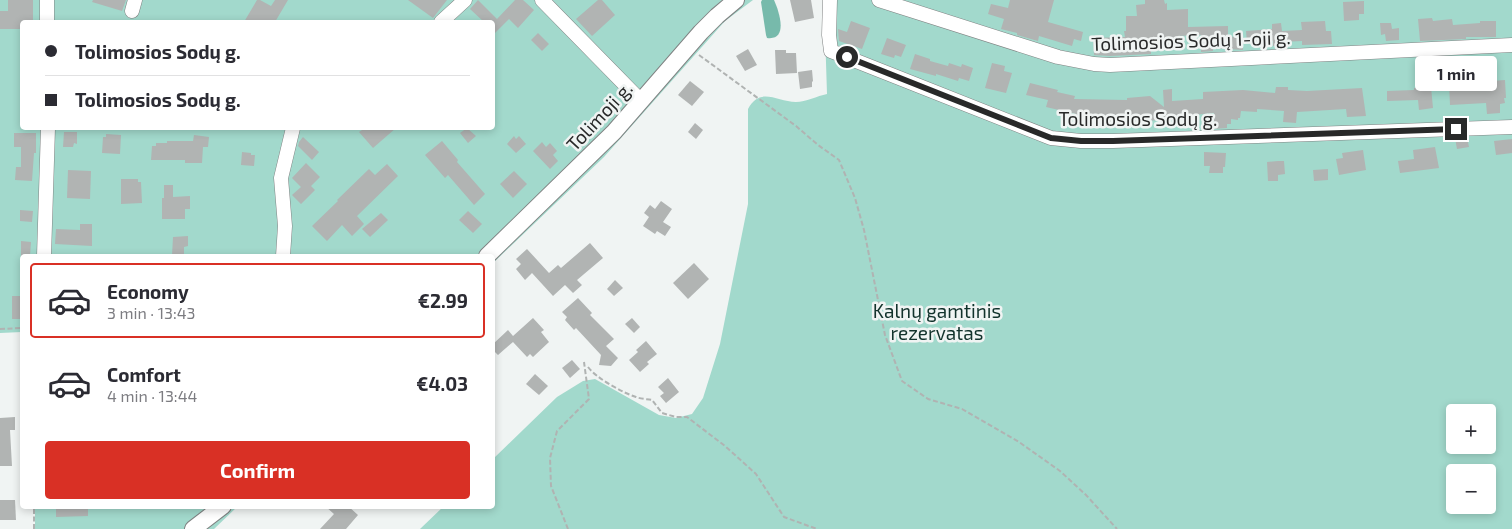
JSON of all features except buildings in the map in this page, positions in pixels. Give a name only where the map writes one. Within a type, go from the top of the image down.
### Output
[{"type":"street","points":[[47,0],[47,20]]},
{"type":"street","points":[[443,20],[465,0]]},
{"type":"street","points":[[542,0],[641,101]]},
{"type":"street","name":"Tolimoji g.","points":[[489,254],[614,132],[688,47],[717,16],[736,0]]},
{"type":"street","name":"Tolimosios Sodų g.","points":[[830,0],[829,46],[831,51],[1051,138],[1081,141],[1113,141],[1512,127]]},
{"type":"street","name":"Tolimosios Sodų 1-oji g.","points":[[879,0],[1058,57],[1094,64],[1110,65],[1512,46]]},
{"type":"street","points":[[44,254],[48,130]]},
{"type":"street","points":[[283,254],[285,226],[281,178],[293,130]]},
{"type":"street","points":[[193,529],[219,509]]},
{"type":"path","points":[[688,47],[839,160],[860,214],[885,335],[902,381],[928,399],[962,409],[1019,442],[1060,471],[1117,529]]},
{"type":"path","points":[[0,329],[20,328]]},
{"type":"path","points":[[568,529],[551,486],[550,458],[558,431],[589,399],[584,362]]},
{"type":"path","points":[[588,367],[592,373],[618,389],[635,397],[652,400],[662,413],[676,417],[687,417],[725,446],[756,474],[784,517],[817,529]]},
{"type":"path","points":[[34,509],[34,529]]},
{"type":"green space","points":[[0,0],[753,0],[725,21],[604,157],[495,261],[495,254],[20,254],[20,332],[0,333]]},
{"type":"green space","name":"Kalnų gamtinis rezervatas","points":[[824,0],[1512,0],[1512,529],[420,529],[441,509],[495,509],[495,457],[557,397],[583,381],[595,379],[659,415],[676,418],[692,414],[703,398],[720,344],[748,204],[748,109],[758,98],[763,97],[796,102],[827,94]]},
{"type":"green space","points":[[35,509],[235,509],[214,529],[35,529]]},
{"type":"shaded area","points":[[762,0],[774,0],[778,11],[781,24],[778,35],[774,38],[767,38],[766,35]]},
{"type":"route","points":[[847,57],[1051,138],[1081,141],[1113,141],[1456,129]]}]
